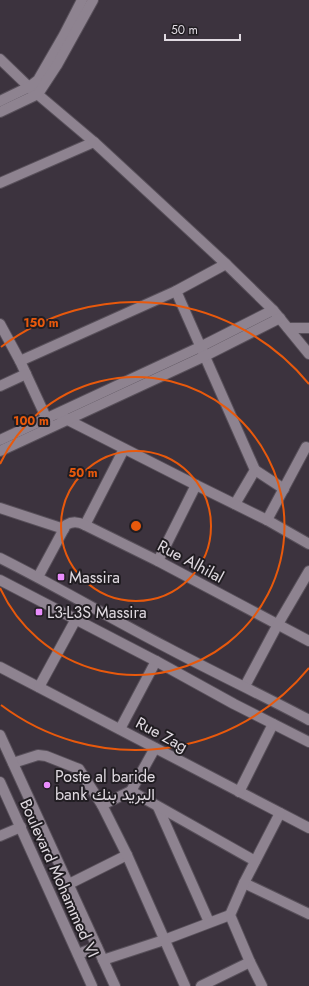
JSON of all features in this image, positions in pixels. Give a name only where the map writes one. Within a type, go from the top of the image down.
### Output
[{"type":"street","points":[[0,101],[34,84],[42,74],[64,36],[82,0]]},
{"type":"street","points":[[0,112],[38,94],[57,65],[93,0]]},
{"type":"street","points":[[0,60],[29,87],[94,142],[226,264],[273,310],[309,354]]},
{"type":"street","points":[[0,184],[94,142]]},
{"type":"street","points":[[20,361],[176,291],[226,264]]},
{"type":"street","points":[[176,291],[255,470],[284,489]]},
{"type":"street","points":[[0,451],[49,423],[56,414],[273,310]]},
{"type":"street","points":[[0,440],[49,423],[68,420],[205,356],[280,318]]},
{"type":"street","points":[[0,324],[20,361],[49,423]]},
{"type":"street","points":[[288,328],[309,328]]},
{"type":"street","points":[[0,386],[26,374]]},
{"type":"street","points":[[56,414],[267,520],[309,544]]},
{"type":"street","points":[[267,520],[306,447]]},
{"type":"street","points":[[85,525],[124,449]]},
{"type":"street","points":[[235,504],[255,470]]},
{"type":"street","points":[[158,561],[196,485]]},
{"type":"street","points":[[0,508],[64,529],[38,577]]},
{"type":"street","name":"Rue Alhilal","points":[[64,529],[66,525],[71,522],[85,525],[158,561],[278,624],[309,642]]},
{"type":"street","points":[[0,558],[38,577],[165,647],[245,686],[309,720]]},
{"type":"street","points":[[245,686],[309,570]]},
{"type":"street","points":[[0,580],[309,742]]},
{"type":"street","points":[[40,687],[76,619]]},
{"type":"street","points":[[120,730],[156,661]]},
{"type":"street","name":"Rue Zag","points":[[0,667],[309,828]]},
{"type":"street","points":[[239,792],[273,724]]},
{"type":"street","name":"Boulevard Mohammed VI","points":[[0,736],[67,885],[115,986]]},
{"type":"street","points":[[102,805],[131,791],[155,748]]},
{"type":"street","points":[[13,763],[38,755],[46,756],[79,769],[102,805],[127,855],[185,986]]},
{"type":"street","name":"Boulevard Mohammed VI","points":[[0,782],[92,986]]},
{"type":"street","points":[[131,791],[255,861]]},
{"type":"street","points":[[158,807],[209,922]]},
{"type":"street","points":[[103,960],[164,940],[230,914],[244,883],[280,813]]},
{"type":"street","points":[[0,836],[21,827]]},
{"type":"street","points":[[67,885],[127,855]]},
{"type":"street","points":[[244,883],[309,914]]},
{"type":"street","points":[[230,914],[250,962],[262,986]]},
{"type":"street","points":[[78,954],[96,947]]},
{"type":"street","points":[[201,986],[250,962]]},
{"type":"place","name":"Massira","points":[[61,577]]},
{"type":"place","name":"L3-L3S Massira","points":[[39,612]]},
{"type":"place","name":"Poste al baride bank البريد بنك","points":[[47,785]]}]
